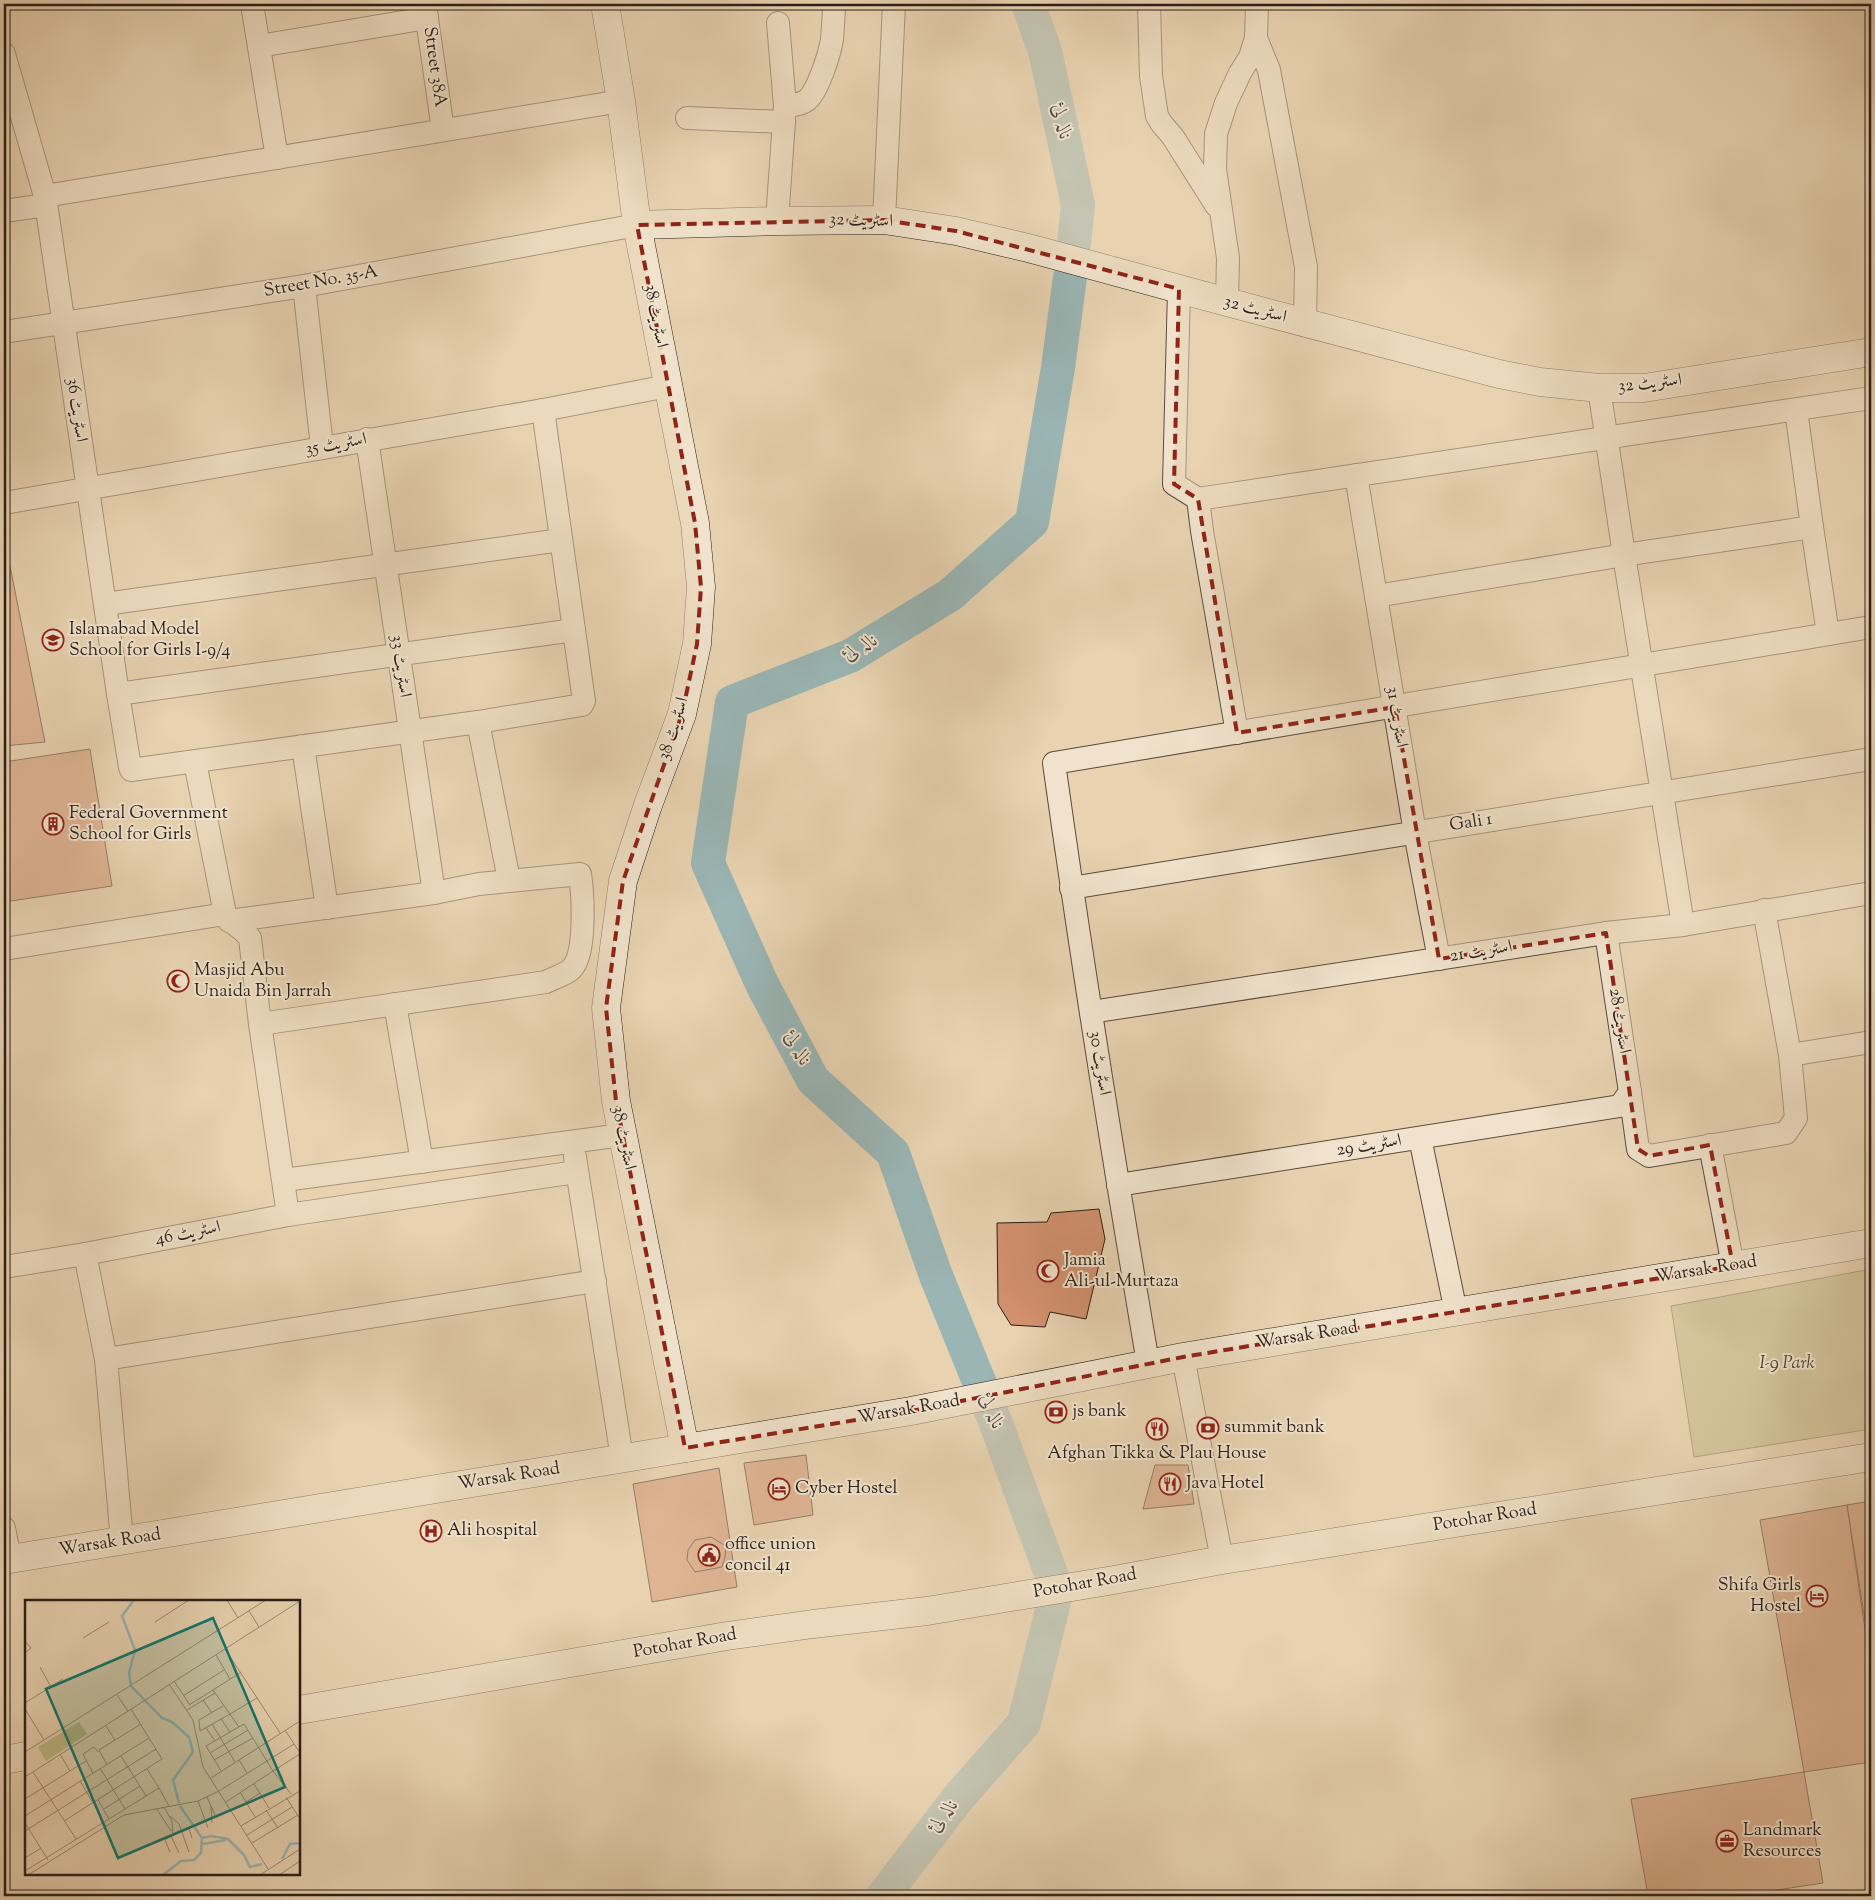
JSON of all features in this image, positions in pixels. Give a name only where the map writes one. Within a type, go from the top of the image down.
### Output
[{"type":"street","points":[[252,4],[277,158]]},
{"type":"street","name":"اسٹریٹ 38","points":[[605,4],[637,226],[695,523],[700,587],[698,635],[682,714],[648,805],[623,881],[606,1008],[616,1101],[622,1135],[685,1448]]},
{"type":"street","points":[[687,118],[784,114],[807,100],[813,93],[832,41],[834,4]]},
{"type":"street","points":[[884,220],[894,4]]},
{"type":"street","points":[[1148,4],[1152,76],[1158,116],[1220,212]]},
{"type":"street","points":[[1226,302],[1228,258],[1215,169],[1216,134],[1226,103],[1250,57],[1256,38],[1257,4]]},
{"type":"street","points":[[259,46],[426,11]]},
{"type":"street","name":"Street 38A","points":[[426,11],[443,130]]},
{"type":"street","points":[[777,221],[784,114],[778,23]]},
{"type":"street","points":[[1256,38],[1269,70],[1306,268],[1305,323]]},
{"type":"street","name":"اسٹریٹ 36","points":[[4,54],[46,200],[130,767],[132,770],[195,762]]},
{"type":"street","points":[[4,212],[46,200],[277,158],[620,101]]},
{"type":"street","name":"اسٹریٹ 32","points":[[637,226],[777,221],[884,220],[956,231],[1032,249],[1179,290],[1499,374],[1540,382],[1599,388],[1644,388],[1871,352]]},
{"type":"street","name":"Street No. 35-A","points":[[4,332],[304,286],[637,226]]},
{"type":"street","points":[[304,286],[322,447]]},
{"type":"street","points":[[1179,290],[1174,484],[1198,499],[1871,398]]},
{"type":"street","name":"اسٹریٹ 35","points":[[4,503],[543,410],[668,386]]},
{"type":"street","points":[[1599,388],[1683,925]]},
{"type":"street","points":[[288,1215],[260,1024],[250,938],[244,929],[227,918],[195,762],[580,707],[582,705],[584,701],[543,410]]},
{"type":"street","points":[[1796,410],[1828,634]]},
{"type":"street","name":"اسٹریٹ 33","points":[[367,439],[434,893]]},
{"type":"street","name":"اسٹریٹ 31","points":[[1356,476],[1414,832],[1439,958]]},
{"type":"street","points":[[1198,499],[1237,733],[1871,627]]},
{"type":"street","points":[[1376,596],[1624,555],[1812,527]]},
{"type":"street","points":[[105,604],[561,540]]},
{"type":"street","points":[[118,694],[574,630]]},
{"type":"street","points":[[478,722],[509,880]]},
{"type":"street","name":"اسٹریٹ 30","points":[[1148,1363],[1071,888],[1054,763],[1237,733]]},
{"type":"street","points":[[304,746],[327,908]]},
{"type":"street","name":"Gali 1","points":[[1071,888],[1871,759]]},
{"type":"street","points":[[4,949],[227,918],[327,908],[509,880],[580,874],[582,923],[578,956],[573,968],[546,982],[260,1024]]},
{"type":"street","name":"اسٹریٹ 21","points":[[1091,1012],[1606,933],[1683,925],[1871,893]]},
{"type":"street","name":"اسٹریٹ 28","points":[[1606,933],[1625,1099],[1638,1149],[1649,1156],[1786,1133],[1796,1118],[1790,1055],[1764,910]]},
{"type":"street","points":[[395,1004],[422,1162]]},
{"type":"street","points":[[1790,1055],[1871,1042]]},
{"type":"street","name":"اسٹریٹ 29","points":[[1118,1185],[1420,1138],[1625,1099]]},
{"type":"street","points":[[284,1180],[622,1135]]},
{"type":"street","points":[[1420,1138],[1456,1312]]},
{"type":"street","points":[[574,1141],[576,1172],[622,1458]]},
{"type":"street","points":[[1710,1145],[1733,1266]]},
{"type":"street","name":"اسٹریٹ 46","points":[[4,1266],[85,1254],[288,1215],[576,1172]]},
{"type":"street","name":"Warsak Road","points":[[7,1560],[911,1410],[1148,1363],[1871,1243]]},
{"type":"street","points":[[85,1254],[106,1359],[122,1540]]},
{"type":"street","points":[[106,1359],[595,1281]]},
{"type":"street","points":[[1184,1357],[1222,1560]]},
{"type":"street","name":"Potohar Road","points":[[300,1710],[727,1636],[927,1611],[1222,1560],[1871,1458]]},
{"type":"street","points":[[4,1528],[7,1560]]},
{"type":"street","points":[[4,1760],[25,1756]]},
{"type":"highlighted area","points":[[884,220],[956,231],[1179,289],[1174,484],[1198,499],[1237,733],[1395,707],[1439,959],[1606,933],[1638,1149],[1649,1156],[1710,1145],[1733,1266],[1183,1357],[911,1411],[685,1448],[616,1101],[606,1008],[623,881],[682,714],[697,644],[701,587],[695,523],[637,225]]},
{"type":"green space","name":"I-9 Park","points":[[1871,1269],[1871,1429],[1694,1457],[1671,1306]]},
{"type":"building","points":[[9,561],[45,742],[4,746],[4,562]]},
{"type":"building","name":"Federal Government School for Girls","points":[[90,749],[112,886],[4,902],[4,762]]},
{"type":"building","name":"Jamia Ali-ul-Murtaza","points":[[1099,1209],[1105,1239],[1086,1319],[1050,1312],[1045,1327],[1011,1325],[998,1304],[997,1223],[1047,1222],[1051,1213]]},
{"type":"building","name":"Cyber Hostel","points":[[806,1455],[813,1515],[754,1525],[744,1463]]},
{"type":"building","name":"Java Hotel","points":[[1155,1465],[1188,1465],[1194,1504],[1143,1509]]},
{"type":"building","points":[[719,1468],[737,1587],[652,1602],[633,1484]]},
{"type":"building","points":[[1871,1501],[1871,1659],[1847,1505]]},
{"type":"building","name":"Shifa Girls Hostel","points":[[1847,1505],[1871,1671],[1871,1762],[1804,1772],[1760,1520]]},
{"type":"building","points":[[711,1537],[726,1546],[722,1567],[695,1572],[687,1560],[688,1550],[695,1540]]},
{"type":"building","name":"Landmark Resources","points":[[1804,1772],[1823,1883],[1737,1896],[1648,1896],[1631,1799]]},
{"type":"waterway","name":"نالہ لئ","points":[[1028,4],[1045,51],[1078,205],[1074,243]]},
{"type":"waterway","name":"نالہ لئ","points":[[883,1896],[958,1798],[1024,1723],[1057,1590],[995,1421],[935,1273],[893,1153],[813,1080],[762,984],[708,863],[732,702],[850,656],[950,595],[1032,522],[1058,368],[1070,277]]},
{"type":"place","name":"Islamabad Model School for Girls I-9/4","points":[[53,640]]},
{"type":"place","name":"Federal Government School for Girls","points":[[53,824]]},
{"type":"place","name":"Masjid Abu Unaida Bin Jarrah","points":[[178,981]]},
{"type":"place","name":"Jamia Ali-ul-Murtaza","points":[[1048,1271]]},
{"type":"place","name":"js bank","points":[[1056,1412]]},
{"type":"place","name":"summit bank","points":[[1208,1428]]},
{"type":"place","name":"Afghan Tikka & Plau House","points":[[1157,1429]]},
{"type":"place","name":"Java Hotel","points":[[1170,1484]]},
{"type":"place","name":"Cyber Hostel","points":[[779,1489]]},
{"type":"place","name":"Ali hospital","points":[[431,1531]]},
{"type":"place","name":"office union concil 41","points":[[709,1555]]},
{"type":"place","name":"Shifa Girls Hostel","points":[[1817,1596]]},
{"type":"place","name":"Landmark Resources","points":[[1727,1841]]}]
